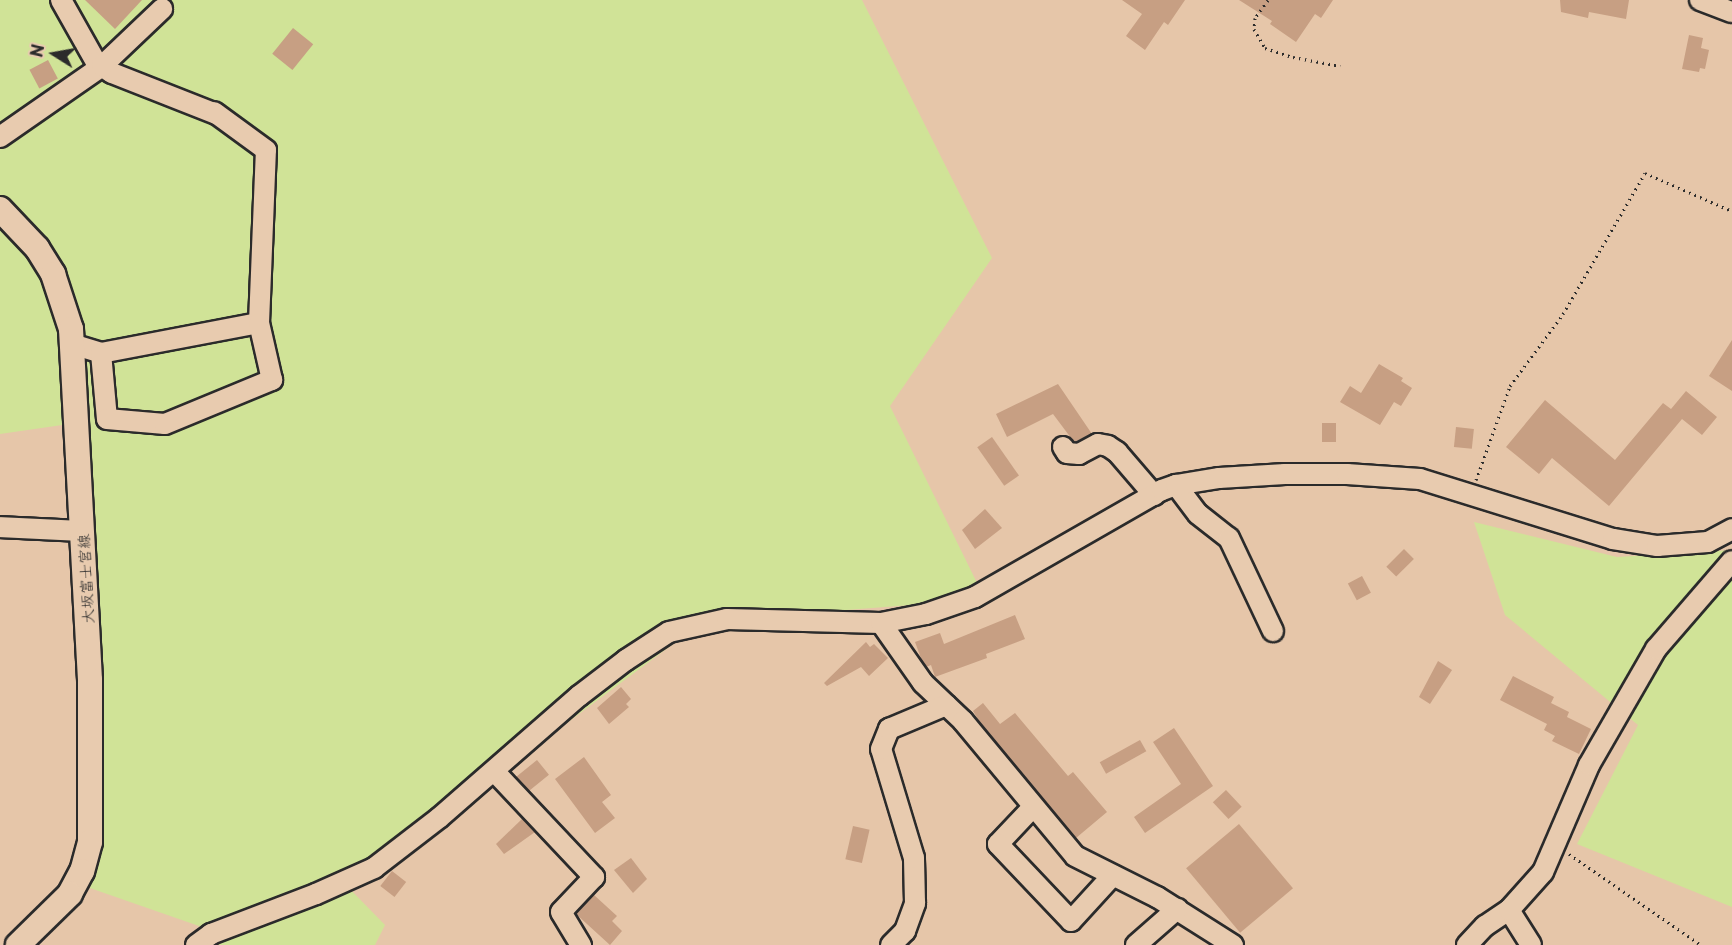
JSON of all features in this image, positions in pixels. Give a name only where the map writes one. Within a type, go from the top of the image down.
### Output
[{"type":"main road","name":"大坂富士宮線","points":[[0,209],[37,248],[53,274],[64,303],[72,344],[90,680],[90,842],[82,871],[70,894],[18,945]]},
{"type":"street","points":[[61,0],[96,62],[112,73],[215,113],[266,150],[259,323],[272,380],[165,424],[107,419],[101,353]]},
{"type":"street","points":[[1700,0],[1732,12]]},
{"type":"street","points":[[0,137],[102,66],[162,9]]},
{"type":"street","points":[[72,344],[101,353],[259,323]]},
{"type":"street","points":[[1063,447],[1067,453],[1079,454],[1098,444],[1108,446],[1117,452],[1154,495]]},
{"type":"street","points":[[200,944],[211,934],[316,894],[374,868],[494,771],[579,696],[626,660],[669,632],[727,619],[881,623],[926,614],[975,597],[1154,495],[1176,485],[1219,478],[1347,474],[1420,479],[1613,539],[1658,546],[1708,542],[1732,529]]},
{"type":"street","points":[[1176,485],[1198,514],[1229,538],[1273,631]]},
{"type":"street","points":[[0,527],[82,531]]},
{"type":"street","points":[[1467,945],[1485,926],[1509,910],[1543,872],[1589,765],[1656,649],[1732,561]]},
{"type":"street","points":[[881,623],[923,683],[963,721],[1075,856],[1177,909],[1233,945]]},
{"type":"street","points":[[891,945],[905,931],[915,903],[914,858],[881,749],[889,729],[946,705]]},
{"type":"street","points":[[494,771],[594,877],[561,912],[581,945]]},
{"type":"street","points":[[1033,807],[998,844],[1071,921],[1113,875]]},
{"type":"street","points":[[1136,945],[1177,909]]},
{"type":"street","points":[[1509,910],[1530,945]]},
{"type":"path","points":[[1268,0],[1255,18],[1254,29],[1265,48],[1293,57],[1340,66]]},
{"type":"path","points":[[1470,495],[1510,386],[1563,314],[1645,173],[1732,211]]},
{"type":"path","points":[[1555,844],[1701,945]]},
{"type":"green space","points":[[0,0],[862,0],[992,258],[890,406],[982,593],[911,605],[704,621],[431,824],[343,882],[385,925],[375,945],[218,945],[199,926],[87,887],[76,423],[0,434]]},
{"type":"green space","points":[[1474,522],[1617,557],[1732,550],[1732,907],[1577,844],[1638,725],[1505,615]]},
{"type":"building","points":[[85,0],[142,0],[115,29]]},
{"type":"building","points":[[1122,0],[1185,0],[1168,25],[1164,22],[1145,50],[1126,36],[1142,14]]},
{"type":"building","points":[[1239,0],[1333,0],[1321,18],[1315,14],[1296,42],[1270,24],[1272,21]]},
{"type":"building","points":[[1560,0],[1629,0],[1626,19],[1589,12],[1588,18],[1561,12]]},
{"type":"building","points":[[293,28],[313,44],[292,70],[272,54]]},
{"type":"building","points":[[1689,35],[1703,38],[1701,48],[1709,50],[1705,69],[1700,68],[1699,72],[1682,69]]},
{"type":"building","points":[[48,60],[58,79],[39,88],[29,70]]},
{"type":"building","points":[[1732,340],[1732,391],[1709,376]]},
{"type":"building","points":[[1379,364],[1403,378],[1401,381],[1412,388],[1401,406],[1394,402],[1380,425],[1340,402],[1350,386],[1361,393]]},
{"type":"building","points":[[1058,384],[1092,434],[1074,442],[1053,414],[1007,437],[996,414]]},
{"type":"building","points":[[1686,391],[1717,417],[1702,435],[1682,419],[1609,506],[1552,458],[1539,474],[1506,447],[1545,400],[1615,460],[1663,403],[1671,409]]},
{"type":"building","points":[[1322,423],[1336,423],[1336,442],[1322,442]]},
{"type":"building","points":[[1456,427],[1474,429],[1472,449],[1454,447]]},
{"type":"building","points":[[992,437],[1019,476],[1004,486],[977,447]]},
{"type":"building","points":[[985,509],[1002,528],[975,549],[962,530]]},
{"type":"building","points":[[1404,549],[1414,559],[1396,577],[1386,567]]},
{"type":"building","points":[[1362,576],[1371,593],[1357,600],[1348,584]]},
{"type":"building","points":[[1015,615],[1025,639],[986,654],[987,658],[935,677],[931,665],[926,667],[922,661],[915,642],[940,633],[944,644]]},
{"type":"building","points":[[866,642],[870,647],[874,644],[888,658],[869,676],[861,667],[827,686],[824,683]]},
{"type":"building","points":[[1438,661],[1452,670],[1430,704],[1419,697]]},
{"type":"building","points":[[1513,676],[1554,697],[1551,703],[1569,712],[1567,717],[1591,729],[1579,754],[1552,741],[1555,736],[1544,730],[1547,724],[1500,700]]},
{"type":"building","points":[[621,687],[631,699],[626,704],[629,707],[609,724],[597,708]]},
{"type":"building","points":[[983,703],[1000,724],[1015,713],[1068,776],[1073,772],[1107,812],[1076,838],[981,724],[973,711]]},
{"type":"building","points":[[1174,728],[1213,786],[1145,833],[1134,817],[1181,784],[1153,742]]},
{"type":"building","points":[[1140,740],[1146,751],[1106,774],[1100,762]]},
{"type":"building","points":[[584,757],[611,795],[602,802],[615,818],[595,833],[555,779]]},
{"type":"building","points":[[537,760],[549,775],[528,792],[516,777]]},
{"type":"building","points":[[1226,790],[1242,807],[1229,819],[1213,802]]},
{"type":"building","points":[[522,819],[535,832],[504,854],[496,844]]},
{"type":"building","points":[[1239,824],[1293,888],[1240,933],[1186,868]]},
{"type":"building","points":[[853,826],[870,830],[862,863],[845,859]]},
{"type":"building","points":[[631,858],[647,879],[633,893],[614,870]]},
{"type":"building","points":[[392,871],[406,882],[394,897],[380,886]]},
{"type":"building","points":[[594,895],[617,916],[612,921],[622,931],[610,945],[576,914]]}]
